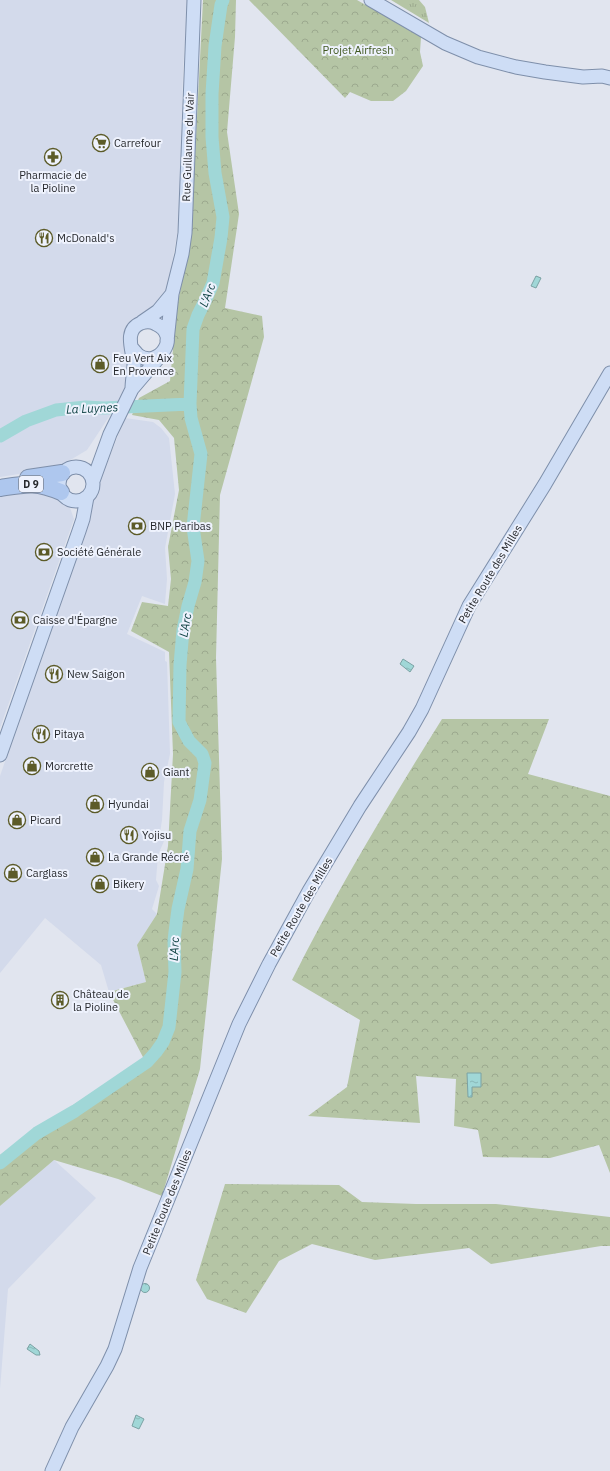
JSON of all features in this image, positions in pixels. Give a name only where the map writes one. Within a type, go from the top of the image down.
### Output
[{"type":"highway","name":"D 9","points":[[0,482],[62,473]]},
{"type":"highway","name":"D 9","points":[[0,488],[34,484],[46,486],[66,496]]},
{"type":"main road","name":"Rue Guillaume du Vair","points":[[167,341],[172,294],[182,254],[185,233],[194,0]]},
{"type":"main road","points":[[371,0],[445,43],[478,57],[516,67],[545,72],[583,77],[607,76]]},
{"type":"main road","name":"Rue Guillaume du Vair","points":[[142,322],[158,311],[172,294]]},
{"type":"main road","points":[[0,755],[83,519],[87,497],[93,486],[93,480],[110,434],[130,392],[166,348],[166,333],[162,326],[151,321],[142,322],[132,330],[130,338],[134,365],[130,392]]},
{"type":"main road","points":[[132,348],[138,356],[147,359],[154,358],[162,353]]},
{"type":"main road","name":"Petite Route des Milles","points":[[52,1471],[72,1427],[107,1366],[115,1349],[140,1268],[236,1032],[269,964],[309,891],[422,709],[469,606],[545,484],[610,373]]},
{"type":"main road","points":[[82,468],[92,461],[110,434]]},
{"type":"main road","points":[[74,545],[76,512],[59,481],[62,473],[72,467],[82,468],[88,471],[93,480]]},
{"type":"main road","points":[[66,496],[79,501],[87,497]]},
{"type":"shaded area","points":[[0,0],[188,0],[183,70],[179,224],[166,296],[160,304],[125,327],[125,337],[129,354],[126,391],[87,450],[57,468],[0,477]]},
{"type":"shaded area","points":[[125,418],[153,422],[161,428],[169,438],[175,494],[165,548],[167,579],[165,604],[142,596],[127,634],[165,652],[165,661],[167,662],[170,754],[164,782],[160,833],[164,841],[158,855],[156,880],[159,886],[152,909],[157,914],[137,945],[146,982],[109,992],[101,965],[45,918],[0,973],[0,776],[39,663],[90,506]]},
{"type":"shaded area","points":[[23,489],[56,497],[69,505],[74,519],[0,728],[0,492]]},
{"type":"shaded area","points":[[54,1160],[96,1198],[8,1289],[0,1389],[0,1206]]},
{"type":"green space","points":[[203,0],[236,0],[235,37],[227,132],[239,214],[225,308],[262,316],[264,337],[220,495],[216,658],[222,859],[200,1069],[162,1196],[118,1179],[54,1160],[0,1206],[0,1155],[41,1126],[144,1059],[109,992],[146,982],[137,945],[157,914],[168,846],[173,754],[169,652],[131,631],[142,602],[168,606],[171,579],[168,547],[179,490],[174,438],[159,420],[132,415],[139,398],[170,381],[177,307],[191,235]]},
{"type":"green space","name":"Projet Airfresh","points":[[249,0],[357,0],[421,37],[420,52],[423,66],[406,91],[393,101],[371,101],[350,92],[345,98]]},
{"type":"green space","points":[[391,0],[419,0],[425,7],[429,23]]},
{"type":"green space","points":[[442,719],[549,719],[528,774],[610,796],[610,1173],[599,1145],[550,1158],[483,1157],[478,1130],[454,1126],[456,1079],[416,1076],[420,1123],[308,1116],[347,1087],[360,1020],[292,980],[327,913],[364,848]]},
{"type":"green space","points":[[225,1184],[339,1185],[362,1202],[496,1204],[610,1217],[610,1246],[601,1246],[491,1264],[469,1248],[375,1260],[312,1244],[279,1261],[246,1313],[207,1299],[196,1280]]},
{"type":"water","points":[[536,276],[541,278],[536,288],[531,286]]},
{"type":"water","points":[[403,659],[414,666],[410,672],[400,664]]},
{"type":"water","points":[[467,1073],[481,1073],[481,1087],[472,1087],[472,1097],[468,1097]]},
{"type":"water","points":[[145,1283],[150,1288],[145,1293],[140,1288]]},
{"type":"water","points":[[30,1344],[39,1351],[40,1355],[36,1355],[27,1349]]},
{"type":"water","points":[[136,1415],[144,1419],[139,1429],[132,1426]]},
{"type":"waterway","name":"L'Arc","points":[[0,1163],[37,1133],[75,1111],[147,1062],[163,1042],[169,1027],[175,972],[174,941],[178,909],[187,869],[190,831],[200,800],[205,763],[202,754],[189,741],[179,722],[180,665],[183,630],[195,582],[198,561],[193,527],[201,454],[191,418],[190,404],[193,329],[213,283],[223,217],[215,173],[212,137],[212,94],[215,46],[223,0]]},
{"type":"waterway","name":"La Luynes","points":[[0,436],[26,421],[56,410],[86,407],[104,408],[190,404]]},
{"type":"place","name":"Carrefour","points":[[101,143]]},
{"type":"place","name":"Pharmacie de la Pioline","points":[[53,157]]},
{"type":"place","name":"McDonald's","points":[[44,238]]},
{"type":"place","name":"Feu Vert Aix En Provence","points":[[100,364]]},
{"type":"place","name":"BNP Paribas","points":[[137,526]]},
{"type":"place","name":"Société Générale","points":[[44,552]]},
{"type":"place","name":"Caisse d'Épargne","points":[[20,620]]},
{"type":"place","name":"New Saigon","points":[[54,674]]},
{"type":"place","name":"Pitaya","points":[[41,734]]},
{"type":"place","name":"Morcrette","points":[[32,766]]},
{"type":"place","name":"Giant","points":[[150,772]]},
{"type":"place","name":"Hyundai","points":[[95,804]]},
{"type":"place","name":"Picard","points":[[17,820]]},
{"type":"place","name":"Yojisu","points":[[129,835]]},
{"type":"place","name":"La Grande Récré","points":[[95,857]]},
{"type":"place","name":"Carglass","points":[[13,873]]},
{"type":"place","name":"Bikery","points":[[100,884]]},
{"type":"place","name":"Château de la Pioline","points":[[60,1000]]}]
